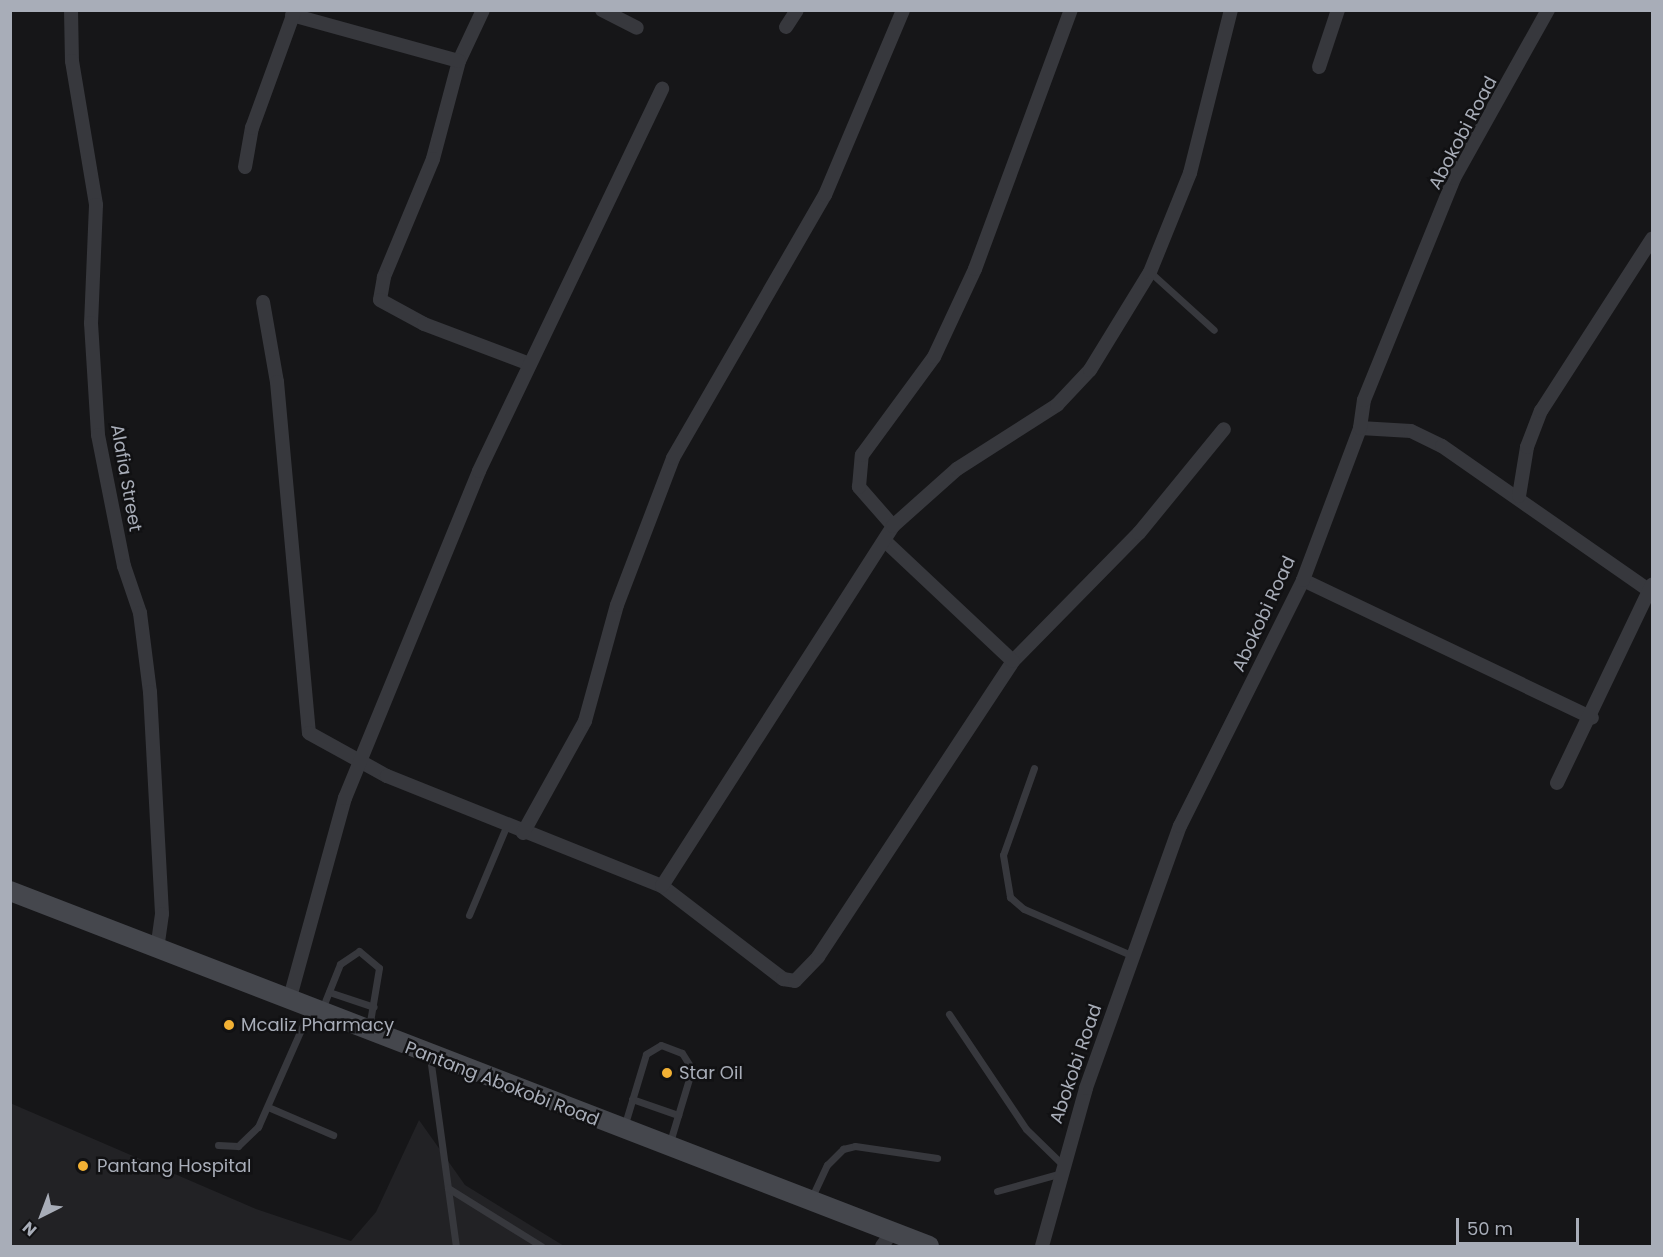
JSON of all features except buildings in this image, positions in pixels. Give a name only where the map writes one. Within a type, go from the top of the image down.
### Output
[{"type":"street","name":"Alafia Street","points":[[71,10],[72,61],[96,205],[91,323],[98,435],[124,566],[140,613],[150,692],[162,914],[157,950]]},
{"type":"street","points":[[483,10],[459,62],[433,159],[384,277],[380,300],[424,324],[530,364]]},
{"type":"street","points":[[602,10],[637,28]]},
{"type":"street","points":[[786,27],[797,10]]},
{"type":"street","points":[[523,833],[585,721],[617,605],[673,458],[825,195],[903,10]]},
{"type":"street","points":[[893,526],[859,487],[862,455],[938,347],[997,215],[1071,10]]},
{"type":"street","points":[[662,886],[893,526],[957,469],[1041,417],[1073,390],[1150,273],[1190,173],[1231,10]]},
{"type":"street","points":[[1319,67],[1338,10]]},
{"type":"street","name":"Abokobi Road","points":[[1042,1246],[1060,1168],[1180,826],[1303,580],[1360,428],[1364,400],[1454,178],[1548,10]]},
{"type":"street","points":[[244,167],[252,128],[293,13],[459,62]]},
{"type":"street","points":[[289,1000],[341,810],[479,471],[662,89]]},
{"type":"street","points":[[1519,496],[1527,447],[1540,411],[1653,239]]},
{"type":"street","points":[[263,302],[297,572],[305,726],[313,738],[361,764],[506,827],[662,886],[773,973],[795,981],[818,957],[903,833],[1013,661],[1139,533],[1224,429]]},
{"type":"street","points":[[1360,428],[1425,437],[1519,496],[1650,587],[1592,718],[1557,783]]},
{"type":"street","points":[[885,541],[1013,661]]},
{"type":"street","points":[[1303,580],[1592,718]]},
{"type":"street","name":"Pantang Abokobi Road","points":[[10,891],[289,1000],[368,1034],[809,1201],[887,1239],[929,1246]]},
{"type":"lane","points":[[1150,273],[1214,330]]},
{"type":"lane","points":[[1034,768],[1003,855],[1010,897],[1024,909],[1133,956]]},
{"type":"lane","points":[[469,915],[506,827]]},
{"type":"lane","points":[[218,1145],[230,1149],[246,1140],[268,1107],[315,1012],[329,992],[340,964],[359,951],[379,968],[368,1034]]},
{"type":"lane","points":[[329,992],[374,1007]]},
{"type":"lane","points":[[949,1014],[1026,1129],[1060,1168],[997,1191]]},
{"type":"lane","points":[[623,1130],[646,1054],[661,1046],[682,1053],[692,1069],[668,1147]]},
{"type":"lane","points":[[430,1057],[456,1246]]},
{"type":"lane","points":[[632,1099],[678,1115]]},
{"type":"lane","points":[[268,1107],[333,1135]]},
{"type":"lane","points":[[809,1201],[827,1165],[843,1149],[855,1146],[937,1158]]},
{"type":"lane","points":[[448,1188],[541,1246]]},
{"type":"shaded area","name":"Pantang Hospital","points":[[10,1103],[256,1209],[351,1241],[376,1212],[419,1120],[465,1185],[564,1246],[11,1246]]},
{"type":"place","name":"Mcaliz Pharmacy","points":[[229,1025]]},
{"type":"place","name":"Star Oil","points":[[667,1073]]},
{"type":"place","name":"Pantang Hospital","points":[[83,1166]]}]
